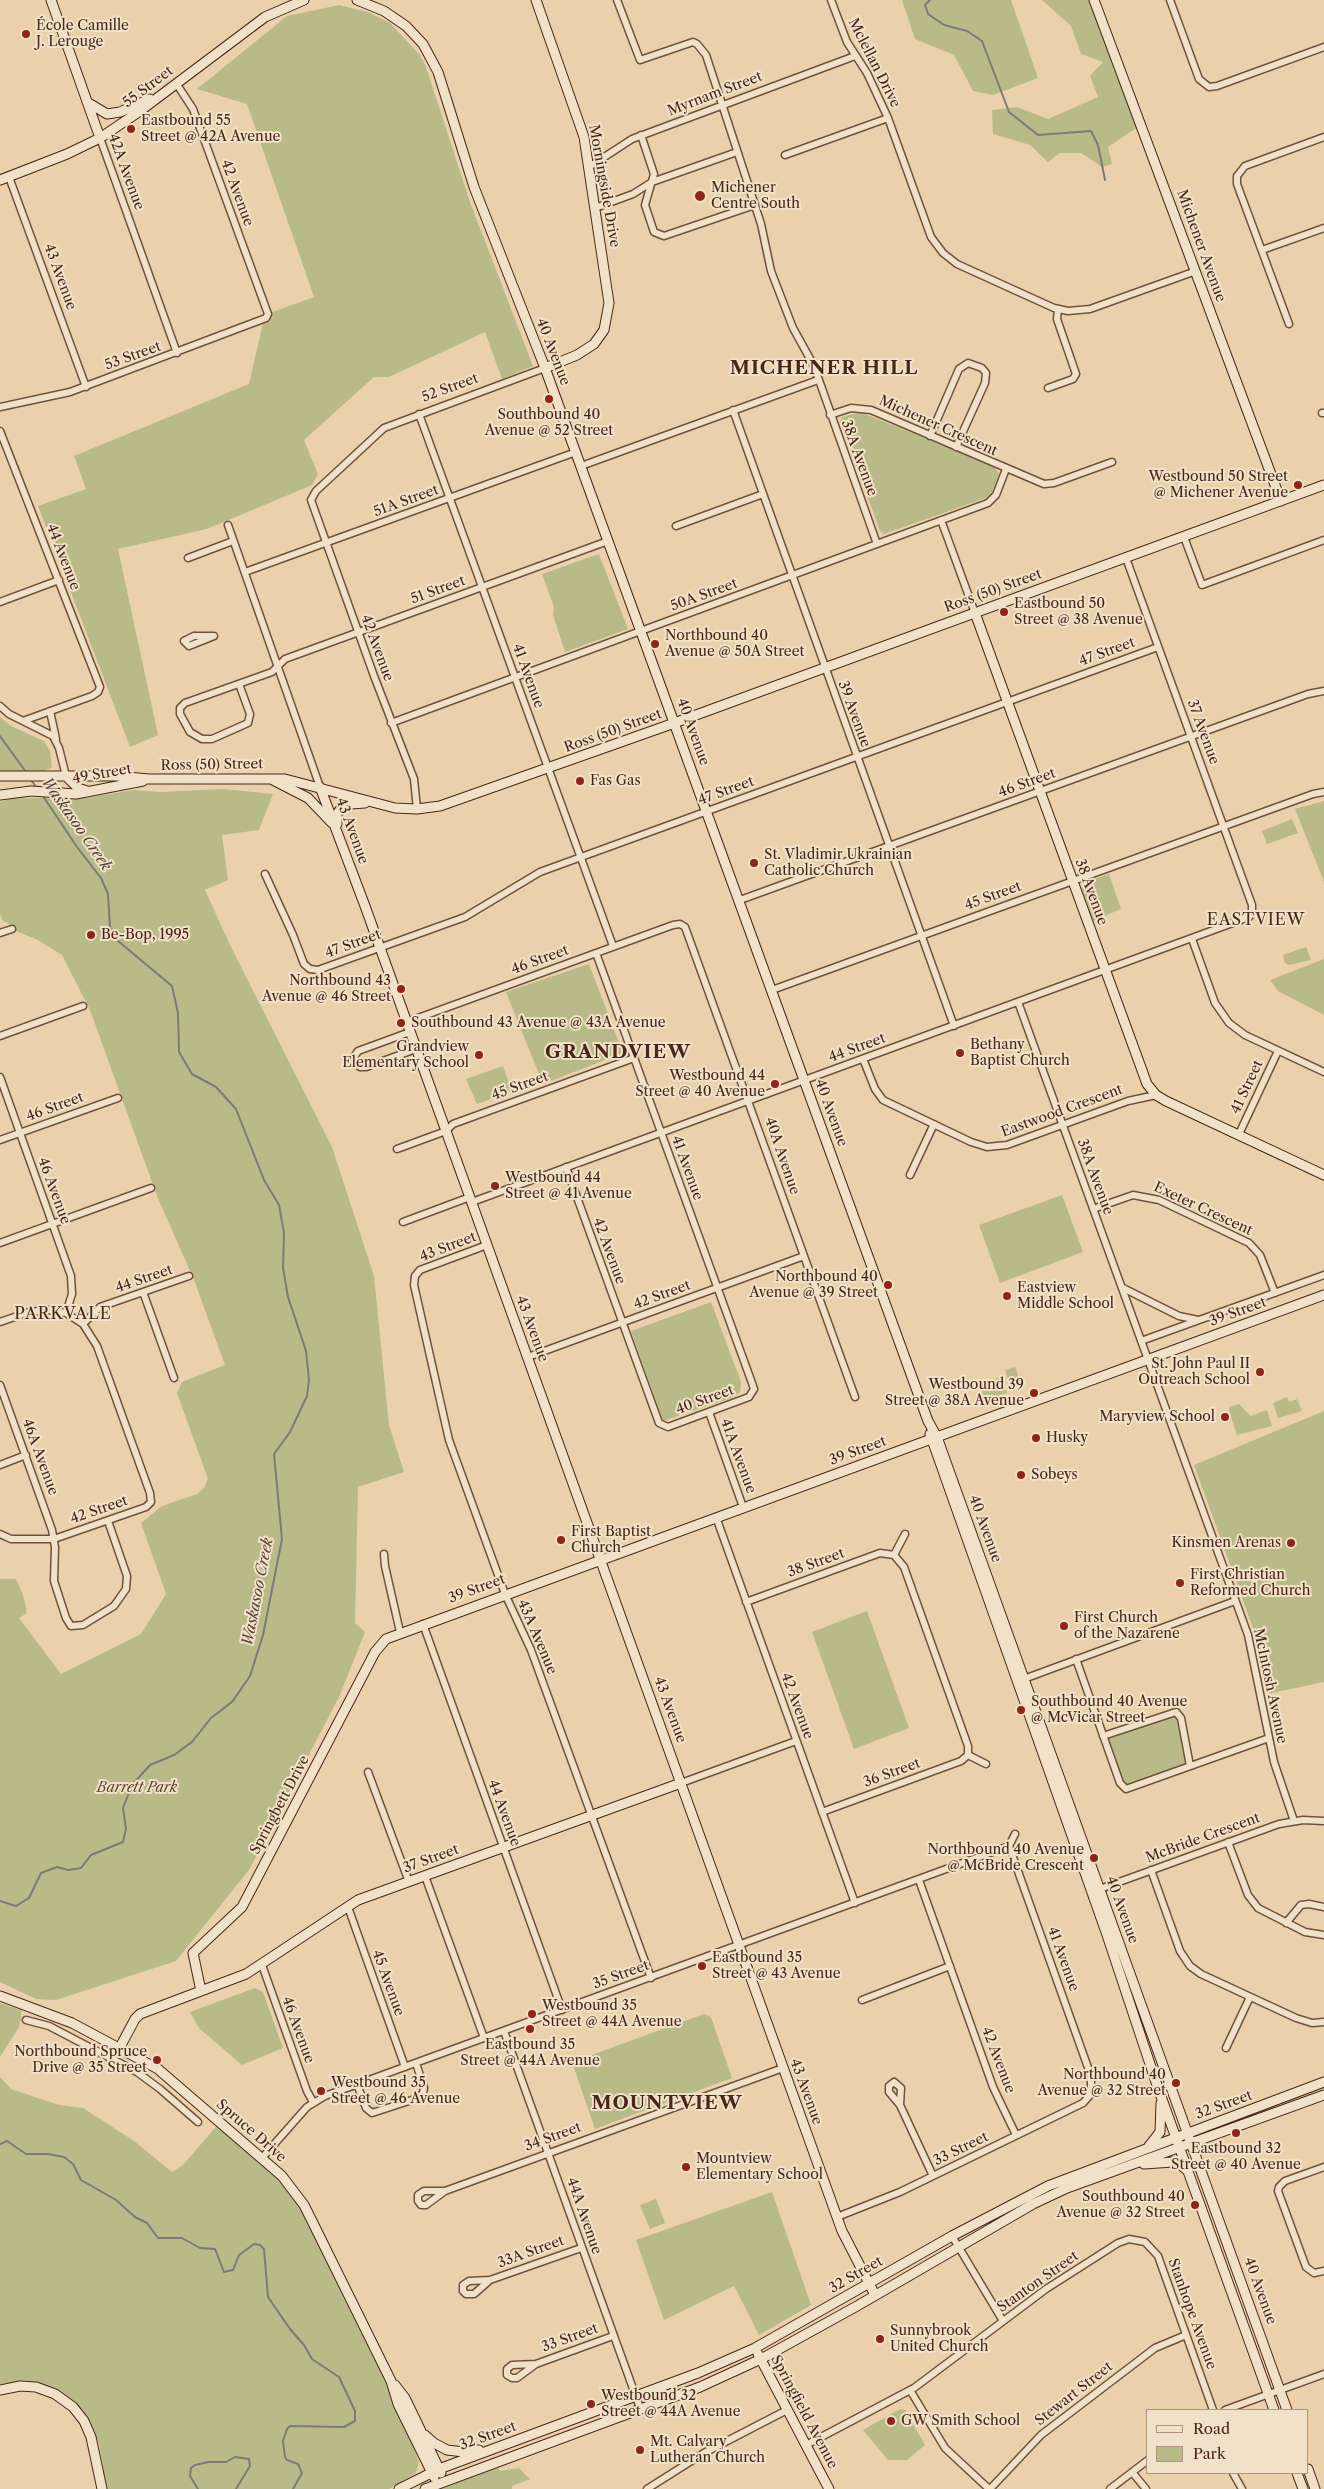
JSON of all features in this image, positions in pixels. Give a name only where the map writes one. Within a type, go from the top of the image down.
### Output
[{"type":"street","name":"42A Avenue","points":[[51,0],[177,352]]},
{"type":"street","name":"55 Street","points":[[4,178],[67,154],[100,138],[176,84],[265,16],[304,0]]},
{"type":"street","name":"40 Avenue","points":[[358,0],[396,17],[416,36],[430,54],[438,72],[474,187],[545,368],[740,900],[1096,1891],[1188,2132],[1287,2409]]},
{"type":"street","name":"Morningside Drive","points":[[536,0],[584,137],[608,293],[606,324]]},
{"type":"street","name":"38A Avenue","points":[[617,0],[640,60],[696,43],[706,55],[755,205],[770,271],[793,328],[814,366],[877,544]]},
{"type":"street","name":"Mclellan Drive","points":[[785,155],[888,118],[870,79],[847,42],[831,0]]},
{"type":"street","name":"Michener Avenue","points":[[1094,0],[1281,501]]},
{"type":"street","points":[[1170,0],[1199,79],[1206,85],[1217,86],[1324,47]]},
{"type":"street","name":"Myrnam Street","points":[[589,167],[630,140],[641,135],[856,56]]},
{"type":"street","name":"42 Avenue","points":[[176,84],[193,109],[268,314]]},
{"type":"street","points":[[87,102],[102,112],[115,113],[162,94]]},
{"type":"street","points":[[888,118],[931,236],[948,258],[963,267],[1058,309],[1076,312],[1090,309],[1196,271]]},
{"type":"street","points":[[641,135],[654,172],[645,205],[654,232],[664,236],[755,205]]},
{"type":"street","points":[[1289,324],[1237,184],[1239,171],[1248,165],[1324,137]]},
{"type":"street","points":[[595,208],[633,194],[652,182],[737,152]]},
{"type":"street","name":"43 Avenue","points":[[4,178],[86,387]]},
{"type":"street","points":[[1262,250],[1324,228]]},
{"type":"street","points":[[1048,388],[1073,379],[1076,376],[1057,319],[1058,309]]},
{"type":"street","name":"53 Street","points":[[0,407],[48,398],[86,387],[258,323],[266,318],[268,314]]},
{"type":"street","name":"52 Street","points":[[312,496],[382,429],[545,368],[586,350],[600,337],[606,324]]},
{"type":"street","points":[[930,436],[959,369],[965,364],[971,364],[984,370],[986,380],[956,447]]},
{"type":"street","points":[[581,466],[818,380]]},
{"type":"street","name":"Michener Crescent","points":[[830,415],[851,408],[865,408],[1038,483],[1049,484],[1112,462]]},
{"type":"street","name":"39 Avenue","points":[[733,410],[954,1026]]},
{"type":"street","name":"41 Avenue","points":[[419,414],[613,946]]},
{"type":"street","name":"44 Avenue","points":[[0,431],[99,685],[98,692],[50,711]]},
{"type":"street","name":"51A Street","points":[[245,572],[576,452]]},
{"type":"street","name":"50A Street","points":[[392,723],[988,503],[996,495],[1006,469]]},
{"type":"street","name":"Ross (50) Street","points":[[0,776],[291,779],[400,809],[417,809],[445,805],[675,723],[1324,485]]},
{"type":"street","points":[[676,526],[763,494]]},
{"type":"street","name":"42 Avenue","points":[[312,496],[311,505],[414,779],[417,809]]},
{"type":"street","name":"38 Avenue","points":[[941,520],[1145,1080],[1156,1095]]},
{"type":"street","name":"43 Avenue","points":[[228,526],[320,787],[337,829],[682,1782],[837,2216],[853,2255],[875,2296]]},
{"type":"street","points":[[1184,536],[1202,585],[1324,540]]},
{"type":"street","points":[[188,558],[233,541]]},
{"type":"street","name":"51 Street","points":[[239,684],[250,714],[248,723],[212,739],[202,739],[190,732],[180,714],[182,705],[239,684],[272,672],[286,659],[608,541]]},
{"type":"street","name":"37 Avenue","points":[[1126,558],[1252,905],[1250,916]]},
{"type":"street","points":[[0,602],[59,580]]},
{"type":"street","name":"47 Street","points":[[265,874],[292,932],[303,962],[310,969],[318,970],[465,917],[536,874],[1158,647]]},
{"type":"street","name":"46 Street","points":[[740,900],[1191,736],[1324,690]]},
{"type":"street","points":[[0,706],[9,714],[49,733],[56,739]]},
{"type":"street","points":[[23,721],[50,711],[66,776],[80,790],[93,791]]},
{"type":"street","points":[[52,792],[64,782],[66,776]]},
{"type":"street","points":[[268,778],[310,799],[337,829]]},
{"type":"street","name":"49 Street","points":[[0,795],[31,791],[76,794],[149,779]]},
{"type":"street","name":"45 Street","points":[[772,990],[1223,826],[1324,792]]},
{"type":"street","points":[[337,829],[337,814],[342,807],[369,802]]},
{"type":"street","name":"44 Street","points":[[403,1222],[566,1167],[1244,921],[1250,916]]},
{"type":"street","name":"46 Street","points":[[407,1022],[613,946],[676,924],[682,925]]},
{"type":"street","name":"40A Avenue","points":[[682,925],[688,933],[855,1397]]},
{"type":"street","points":[[0,933],[12,929]]},
{"type":"street","points":[[1192,939],[1215,1003],[1224,1018],[1239,1032],[1324,1072]]},
{"type":"street","name":"41 Avenue","points":[[596,953],[752,1383],[753,1392]]},
{"type":"street","name":"38A Avenue","points":[[1018,1002],[1148,1360]]},
{"type":"street","points":[[0,1036],[83,1006]]},
{"type":"street","points":[[410,1032],[358,1051],[354,1057],[355,1062],[360,1067],[366,1068],[416,1049]]},
{"type":"street","name":"41 Street","points":[[1238,1134],[1278,1051]]},
{"type":"street","name":"45 Street","points":[[446,1131],[453,1124],[634,1058]]},
{"type":"street","name":"Eastwood Crescent","points":[[863,1059],[880,1097],[971,1142],[994,1147],[1128,1101],[1156,1095]]},
{"type":"street","name":"46 Avenue","points":[[0,1077],[72,1279],[72,1294],[66,1314]]},
{"type":"street","points":[[1156,1095],[1324,1174]]},
{"type":"street","name":"46 Street","points":[[0,1140],[118,1098]]},
{"type":"street","points":[[910,1175],[934,1124]]},
{"type":"street","points":[[398,1149],[446,1131]]},
{"type":"street","name":"42 Avenue","points":[[566,1167],[657,1419],[662,1426]]},
{"type":"street","points":[[0,1243],[151,1188]]},
{"type":"street","name":"Exeter Crescent","points":[[1093,1209],[1133,1195],[1159,1200],[1250,1243],[1260,1256],[1275,1293]]},
{"type":"street","name":"43 Street","points":[[418,1272],[487,1245]]},
{"type":"street","name":"42 Street","points":[[528,1357],[804,1256]]},
{"type":"street","name":"43A Avenue","points":[[418,1272],[414,1285],[448,1437],[505,1594],[531,1650],[650,1978]]},
{"type":"street","name":"39 Street","points":[[1141,1341],[1324,1275]]},
{"type":"street","name":"44 Street","points":[[83,1324],[100,1308],[189,1276]]},
{"type":"street","points":[[1122,1287],[1179,1316],[1199,1320]]},
{"type":"street","points":[[143,1292],[174,1378]]},
{"type":"street","name":"39 Street","points":[[400,1632],[1324,1295]]},
{"type":"street","points":[[0,1322],[34,1310],[48,1310],[66,1314],[83,1324]]},
{"type":"street","name":"42 Street","points":[[0,1534],[11,1539],[54,1539],[146,1507],[151,1502],[150,1493],[97,1346],[83,1324]]},
{"type":"street","name":"McIntosh Avenue","points":[[1148,1360],[1251,1644],[1277,1772],[1294,1821]]},
{"type":"street","name":"46A Avenue","points":[[0,1385],[54,1539]]},
{"type":"street","name":"40 Street","points":[[662,1426],[668,1427],[746,1399],[753,1392]]},
{"type":"street","name":"41A Avenue","points":[[709,1412],[744,1507]]},
{"type":"street","points":[[0,1465],[26,1455]]},
{"type":"street","name":"42 Avenue","points":[[716,1517],[855,1903]]},
{"type":"street","points":[[54,1539],[53,1575],[55,1586],[68,1623],[71,1626],[79,1627],[119,1602],[128,1584],[128,1576],[108,1521]]},
{"type":"street","points":[[905,1534],[894,1555],[904,1567],[968,1746],[968,1754],[986,1764]]},
{"type":"street","name":"38 Street","points":[[746,1602],[880,1553],[894,1555]]},
{"type":"street","points":[[384,1554],[400,1632]]},
{"type":"street","points":[[1021,1680],[1236,1601]]},
{"type":"street","name":"44 Avenue","points":[[423,1624],[562,2010]]},
{"type":"street","name":"Springbett Drive","points":[[201,1991],[194,1953],[242,1906],[380,1645],[400,1632]]},
{"type":"street","points":[[1076,1659],[1120,1784],[1126,1789],[1269,1738]]},
{"type":"street","points":[[1103,1736],[1176,1712],[1181,1718],[1190,1766]]},
{"type":"street","name":"37 Street","points":[[114,2059],[135,2019],[140,2014],[237,1978],[262,1965],[360,1899],[796,1741]]},
{"type":"street","name":"36 Street","points":[[822,1812],[961,1761],[968,1754]]},
{"type":"street","points":[[368,1772],[409,1882]]},
{"type":"street","name":"McBride Crescent","points":[[1096,1891],[1228,1842],[1294,1821],[1324,1821]]},
{"type":"street","points":[[1009,1846],[1015,1834]]},
{"type":"street","points":[[1228,1842],[1246,1891],[1253,1904],[1263,1912],[1310,1934],[1324,1935]]},
{"type":"street","name":"41 Avenue","points":[[1009,1846],[1092,2076],[1090,2094]]},
{"type":"street","name":"35 Street","points":[[262,2158],[313,2102],[357,2084],[1009,1846]]},
{"type":"street","points":[[1151,1870],[1186,1961],[1201,1974],[1300,2020],[1312,2023],[1324,2022]]},
{"type":"street","points":[[425,1876],[484,2038]]},
{"type":"street","name":"42 Avenue","points":[[920,1880],[993,2087],[1016,2135]]},
{"type":"street","name":"40 Avenue","points":[[1096,1891],[1158,2088],[1274,2409]]},
{"type":"street","points":[[1286,1923],[1301,1905],[1309,1904],[1324,1907]]},
{"type":"street","name":"45 Avenue","points":[[348,1906],[405,2067]]},
{"type":"street","name":"46 Avenue","points":[[262,1965],[307,2092],[313,2102]]},
{"type":"street","points":[[862,2000],[950,1966]]},
{"type":"street","name":"Spruce Drive","points":[[0,1996],[72,2022],[158,2069],[282,2176],[304,2205],[392,2381],[405,2398],[420,2429],[441,2482]]},
{"type":"street","points":[[1226,2048],[1250,1997]]},
{"type":"street","name":"Spruce Drive","points":[[26,2020],[44,2024],[114,2059],[155,2085],[198,2122]]},
{"type":"street","name":"44A Avenue","points":[[504,2031],[640,2408]]},
{"type":"street","points":[[357,2084],[366,2108],[370,2113],[418,2098],[423,2093],[424,2088],[416,2063]]},
{"type":"street","name":"34 Street","points":[[444,2191],[783,2068]]},
{"type":"street","name":"32 Street","points":[[399,2489],[436,2471],[494,2448],[636,2396],[755,2348],[952,2236],[1048,2186],[1324,2082]]},
{"type":"street","points":[[1148,2147],[1159,2135],[1161,2129],[1158,2088]]},
{"type":"street","name":"33 Street","points":[[837,2216],[882,2200],[933,2176],[1083,2103],[1090,2094]]},
{"type":"street","name":"32 Street","points":[[424,2489],[700,2387],[760,2359],[875,2296],[1033,2204],[1066,2188],[1324,2095]]},
{"type":"street","points":[[900,2105],[933,2176]]},
{"type":"street","points":[[1129,2166],[1173,2162],[1183,2166],[1189,2174]]},
{"type":"street","points":[[1324,2167],[1285,2181],[1279,2187],[1278,2192],[1306,2267],[1314,2273],[1324,2271]]},
{"type":"street","points":[[952,2236],[1003,2321]]},
{"type":"street","name":"Stanton Street","points":[[806,2444],[910,2390],[1046,2289],[1118,2243],[1133,2239]]},
{"type":"street","name":"Stanhope Avenue","points":[[1133,2239],[1148,2245],[1158,2256],[1213,2409]]},
{"type":"street","name":"33A Street","points":[[490,2280],[581,2248]]},
{"type":"street","name":"Stewart Street","points":[[990,2489],[1019,2456],[1041,2435],[1148,2353],[1186,2335]]},
{"type":"street","name":"33 Street","points":[[536,2364],[613,2336]]},
{"type":"street","name":"Springfield Avenue","points":[[755,2348],[806,2444],[826,2488]]},
{"type":"street","points":[[1228,2409],[1324,2374]]},
{"type":"street","name":"Spruce Drive","points":[[392,2381],[398,2404],[436,2471]]},
{"type":"street","points":[[0,2390],[20,2386],[36,2388],[56,2394],[73,2407],[84,2421],[91,2437],[102,2489]]},
{"type":"street","points":[[910,2390],[945,2448],[990,2489]]},
{"type":"street","points":[[647,2489],[704,2454],[787,2410]]},
{"type":"street","points":[[420,2429],[434,2444],[447,2450],[464,2452],[494,2448]]},
{"type":"street","points":[[1110,2489],[1146,2462]]},
{"type":"street","points":[[1132,2472],[1146,2489]]},
{"type":"street","points":[[1309,2472],[1315,2489]]},
{"type":"street","points":[[1234,2474],[1242,2489]]},
{"type":"street","points":[[1297,2474],[1302,2489]]},
{"type":"green space","points":[[902,0],[1011,0],[1038,78],[993,95],[973,91],[954,55],[915,39]]},
{"type":"green space","points":[[1042,0],[1094,0],[1141,125],[1108,147],[1112,164],[1102,167],[1081,153],[1060,153],[1048,162],[1030,145],[993,134],[992,110],[1017,107],[1048,119],[1098,97],[1090,76],[1103,62],[1081,54],[1071,26]]},
{"type":"green space","points":[[339,5],[368,12],[390,23],[420,55],[426,67],[470,202],[533,366],[502,379],[485,332],[389,377],[374,377],[304,440],[318,474],[312,485],[207,529],[118,549],[158,735],[130,747],[38,506],[86,489],[74,456],[249,384],[263,323],[267,314],[314,297],[247,104],[197,89],[287,16]]},
{"type":"green space","points":[[860,412],[994,466],[999,474],[992,492],[986,498],[884,534],[880,531],[840,421],[842,417]]},
{"type":"green space","points":[[599,554],[628,629],[565,652],[553,615],[554,607],[542,574]]},
{"type":"green space","points":[[0,717],[11,726],[44,741],[50,751],[52,767],[41,773],[0,771]]},
{"type":"green space","name":"Barrett Park","points":[[223,789],[273,794],[259,830],[222,835],[228,880],[205,890],[231,947],[332,1147],[374,1276],[389,1425],[404,1472],[358,1487],[355,1623],[365,1632],[339,1697],[249,1870],[176,1961],[56,2000],[36,1999],[0,1982],[0,1579],[16,1579],[23,1595],[27,1613],[19,1618],[61,1674],[141,1634],[166,1594],[141,1523],[162,1506],[197,1494],[204,1488],[208,1479],[177,1393],[182,1382],[225,1365],[194,1280],[157,1196],[90,1010],[62,955],[38,940],[16,931],[3,921],[0,914],[0,802],[12,798],[86,798],[133,790],[161,792]]},
{"type":"green space","points":[[1324,801],[1324,882],[1295,809]]},
{"type":"green space","points":[[1292,819],[1298,833],[1267,844],[1262,831]]},
{"type":"green space","points":[[1109,874],[1121,909],[1093,921],[1082,889],[1083,883]]},
{"type":"green space","points":[[1306,947],[1311,960],[1289,965],[1285,963],[1283,955]]},
{"type":"green space","points":[[1324,959],[1324,1015],[1278,991],[1270,980]]},
{"type":"green space","points":[[589,964],[623,1053],[543,1084],[506,992]]},
{"type":"green space","points":[[503,1066],[512,1091],[477,1104],[466,1079]]},
{"type":"green space","points":[[1062,1195],[1083,1252],[1000,1283],[979,1225]]},
{"type":"green space","points":[[711,1302],[741,1382],[740,1392],[731,1398],[663,1421],[631,1331]]},
{"type":"green space","points":[[1015,1367],[1022,1386],[1012,1390],[1005,1370]]},
{"type":"green space","points":[[1001,1377],[1007,1393],[984,1400],[980,1384]]},
{"type":"green space","points":[[1287,1397],[1289,1402],[1297,1399],[1302,1411],[1278,1418],[1273,1403]]},
{"type":"green space","points":[[1239,1404],[1251,1416],[1267,1410],[1272,1426],[1237,1435],[1229,1411],[1230,1407]]},
{"type":"green space","points":[[1324,1411],[1324,1682],[1267,1694],[1257,1639],[1194,1465]]},
{"type":"green space","points":[[867,1611],[909,1728],[854,1749],[812,1632]]},
{"type":"green space","points":[[1178,1713],[1190,1766],[1123,1788],[1103,1736]]},
{"type":"green space","points":[[255,1988],[263,1992],[283,2048],[242,2065],[199,2028],[190,2012]]},
{"type":"green space","points":[[0,2003],[22,2010],[19,2027],[0,2057]]},
{"type":"green space","points":[[704,2014],[711,2017],[732,2078],[595,2129],[574,2068],[575,2061]]},
{"type":"green space","points":[[0,2077],[11,2089],[59,2105],[83,2108],[134,2141],[172,2172],[183,2165],[220,2122],[272,2166],[304,2205],[398,2404],[419,2462],[416,2473],[389,2489],[107,2489],[99,2444],[89,2422],[74,2401],[44,2385],[0,2386]]},
{"type":"green space","points":[[772,2192],[811,2305],[759,2335],[734,2286],[664,2320],[636,2240]]},
{"type":"green space","points":[[656,2199],[665,2223],[650,2229],[640,2205]]},
{"type":"green space","points":[[900,2409],[905,2410],[925,2445],[907,2460],[888,2460],[863,2430]]},
{"type":"green space","points":[[498,2467],[500,2471],[519,2468],[530,2479],[512,2486],[512,2489],[439,2489]]},
{"type":"waterway","points":[[930,0],[925,5],[928,14],[944,25],[967,31],[982,41],[1009,112],[1038,135],[1091,131],[1098,145],[1105,180]]},
{"type":"waterway","name":"Waskasoo Creek","points":[[0,736],[26,772]]},
{"type":"waterway","name":"Waskasoo Creek","points":[[31,780],[37,788]]},
{"type":"waterway","name":"Waskasoo Creek","points":[[0,1901],[16,1906],[29,1898],[41,1873],[57,1867],[68,1870],[81,1868],[91,1855],[123,1842],[126,1829],[123,1808],[132,1785],[150,1765],[174,1755],[192,1742],[211,1718],[232,1702],[250,1676],[263,1635],[282,1539],[274,1454],[290,1432],[307,1396],[309,1380],[306,1351],[288,1297],[283,1268],[284,1233],[279,1205],[264,1180],[236,1109],[216,1087],[192,1074],[179,1052],[178,1013],[172,986],[118,941],[110,927],[108,894],[101,878],[77,847],[43,796]]},
{"type":"waterway","points":[[0,2144],[7,2141],[26,2154],[48,2154],[64,2157],[73,2164],[81,2180],[116,2200],[135,2217],[147,2223],[158,2238],[182,2238],[200,2248],[215,2249],[224,2272],[233,2270],[239,2255],[254,2244],[260,2245],[264,2249],[268,2297],[290,2329],[304,2345],[312,2359],[339,2377],[355,2411],[355,2421],[344,2427],[290,2426],[287,2429],[283,2441],[285,2457],[287,2460],[298,2464],[302,2473],[293,2489]]},
{"type":"waterway","points":[[198,2489],[190,2476],[191,2468],[195,2465],[208,2462],[226,2462],[235,2457],[249,2459],[250,2466],[236,2489]]},
{"type":"place","name":"École Camille J. Lerouge","points":[[26,34]]},
{"type":"place","name":"Eastbound 55 Street @ 42A Avenue","points":[[131,129]]},
{"type":"place","name":"Michener Centre South","points":[[700,196]]},
{"type":"place","name":"Southbound 40 Avenue @ 52 Street","points":[[549,399]]},
{"type":"place","name":"Westbound 50 Street @ Michener Avenue","points":[[1298,485]]},
{"type":"place","name":"Eastbound 50 Street @ 38 Avenue","points":[[1004,612]]},
{"type":"place","name":"Northbound 40 Avenue @ 50A Street","points":[[655,644]]},
{"type":"place","name":"Fas Gas","points":[[580,781]]},
{"type":"place","name":"St. Vladimir Ukrainian Catholic Church","points":[[754,863]]},
{"type":"place","name":"Be-Bop, 1995","points":[[91,935]]},
{"type":"place","name":"Northbound 43 Avenue @ 46 Street","points":[[401,989]]},
{"type":"place","name":"Southbound 43 Avenue @ 43A Avenue","points":[[401,1023]]},
{"type":"place","name":"Bethany Baptist Church","points":[[960,1053]]},
{"type":"place","name":"Grandview Elementary School","points":[[479,1055]]},
{"type":"place","name":"Westbound 44 Street @ 40 Avenue","points":[[775,1084]]},
{"type":"place","name":"Westbound 44 Street @ 41 Avenue","points":[[495,1186]]},
{"type":"place","name":"Northbound 40 Avenue @ 39 Street","points":[[888,1285]]},
{"type":"place","name":"Eastview Middle School","points":[[1007,1296]]},
{"type":"place","name":"St. John Paul II Outreach School","points":[[1260,1372]]},
{"type":"place","name":"Westbound 39 Street @ 38A Avenue","points":[[1034,1393]]},
{"type":"place","name":"Maryview School","points":[[1225,1417]]},
{"type":"place","name":"Husky","points":[[1036,1438]]},
{"type":"place","name":"Sobeys","points":[[1021,1475]]},
{"type":"place","name":"First Baptist Church","points":[[561,1540]]},
{"type":"place","name":"Kinsmen Arenas","points":[[1291,1543]]},
{"type":"place","name":"First Christian Reformed Church","points":[[1180,1583]]},
{"type":"place","name":"First Church of the Nazarene","points":[[1064,1626]]},
{"type":"place","name":"Southbound 40 Avenue @ McVicar Street","points":[[1021,1710]]},
{"type":"place","name":"Northbound 40 Avenue @ McBride Crescent","points":[[1094,1858]]},
{"type":"place","name":"Eastbound 35 Street @ 43 Avenue","points":[[702,1966]]},
{"type":"place","name":"Westbound 35 Street @ 44A Avenue","points":[[532,2014]]},
{"type":"place","name":"Eastbound 35 Street @ 44A Avenue","points":[[530,2029]]},
{"type":"place","name":"Northbound Spruce Drive @ 35 Street","points":[[157,2060]]},
{"type":"place","name":"Northbound 40 Avenue @ 32 Street","points":[[1176,2083]]},
{"type":"place","name":"Westbound 35 Street @ 46 Avenue","points":[[321,2091]]},
{"type":"place","name":"Eastbound 32 Street @ 40 Avenue","points":[[1236,2133]]},
{"type":"place","name":"Mountview Elementary School","points":[[686,2167]]},
{"type":"place","name":"Southbound 40 Avenue @ 32 Street","points":[[1195,2205]]},
{"type":"place","name":"Sunnybrook United Church","points":[[880,2339]]},
{"type":"place","name":"Westbound 32 Street @ 44A Avenue","points":[[591,2404]]},
{"type":"place","name":"GW Smith School","points":[[891,2421]]},
{"type":"place","name":"Mt. Calvary Lutheran Church","points":[[640,2450]]},
{"type":"district","name":"MICHENER HILL","points":[[824,369]]},
{"type":"district","name":"EASTVIEW","points":[[1256,920]]},
{"type":"district","name":"GRANDVIEW","points":[[618,1053]]},
{"type":"district","name":"PARKVALE","points":[[63,1314]]},
{"type":"district","name":"MOUNTVIEW","points":[[667,2104]]}]
